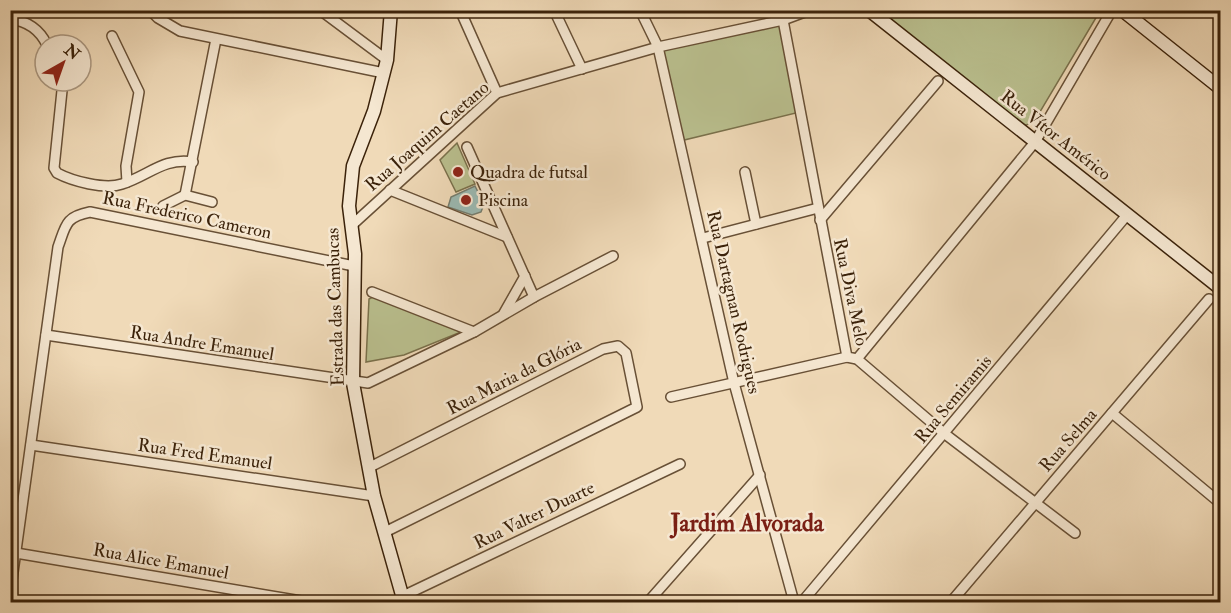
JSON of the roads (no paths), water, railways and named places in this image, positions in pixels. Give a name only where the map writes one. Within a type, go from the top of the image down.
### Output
[{"type":"street","points":[[150,10],[171,27],[216,39],[384,73]]},
{"type":"street","points":[[320,10],[387,60]]},
{"type":"street","name":"Estrada das Cambucas","points":[[392,10],[387,60],[374,111],[353,166],[349,206],[354,266],[353,383],[374,496],[403,599]]},
{"type":"street","points":[[460,10],[497,93]]},
{"type":"street","points":[[554,10],[582,69]]},
{"type":"street","name":"Rua Dartagnan Rodrigues","points":[[640,10],[658,47],[734,383],[794,603]]},
{"type":"street","name":"Rua Joaquim Caetano","points":[[351,226],[497,93],[658,47],[783,20],[810,10]]},
{"type":"street","name":"Rua Vítor Américo","points":[[869,10],[1221,288]]},
{"type":"street","points":[[671,397],[852,358],[1035,142],[1112,10]]},
{"type":"street","points":[[1122,10],[1221,88]]},
{"type":"street","points":[[10,19],[29,24],[40,33]]},
{"type":"street","name":"Rua Diva Melo","points":[[783,20],[820,220],[852,358],[945,434],[1075,533]]},
{"type":"street","points":[[112,36],[139,92],[126,166],[127,182]]},
{"type":"street","points":[[185,195],[216,39]]},
{"type":"street","points":[[820,220],[938,81]]},
{"type":"street","points":[[62,93],[55,172],[60,175],[99,184],[121,185],[169,161],[193,162]]},
{"type":"street","points":[[467,147],[534,297]]},
{"type":"street","points":[[745,172],[756,224]]},
{"type":"street","points":[[390,190],[507,237]]},
{"type":"street","points":[[163,206],[185,195],[212,202]]},
{"type":"street","points":[[703,238],[818,208]]},
{"type":"street","name":"Rua Frederico Cameron","points":[[10,594],[58,247],[67,222],[74,215],[90,212],[354,266]]},
{"type":"street","name":"Rua Semiramis","points":[[802,603],[1127,215]]},
{"type":"street","points":[[353,383],[368,383],[474,332],[534,297],[613,256]]},
{"type":"street","points":[[503,315],[525,276]]},
{"type":"street","points":[[372,292],[474,332]]},
{"type":"street","name":"Rua Selma","points":[[951,603],[1209,298]]},
{"type":"street","name":"Rua Andre Emanuel","points":[[46,335],[353,383]]},
{"type":"street","name":"Rua Maria da Glória","points":[[368,468],[612,346],[618,346],[626,353],[638,407],[385,532]]},
{"type":"street","points":[[1112,413],[1221,503]]},
{"type":"street","name":"Rua Fred Emanuel","points":[[31,445],[374,496]]},
{"type":"street","name":"Rua Valter Duarte","points":[[403,599],[680,464]]},
{"type":"street","points":[[648,603],[760,476]]},
{"type":"street","name":"Rua Alice Emanuel","points":[[14,553],[307,603]]},
{"type":"water","name":"Piscina","points":[[475,186],[484,204],[481,212],[472,215],[448,207],[451,197]]},
{"type":"place","name":"Quadra de futsal","points":[[458,172]]},
{"type":"place","name":"Piscina","points":[[466,200]]},
{"type":"district","name":"Jardim Alvorada","points":[[747,523]]}]
